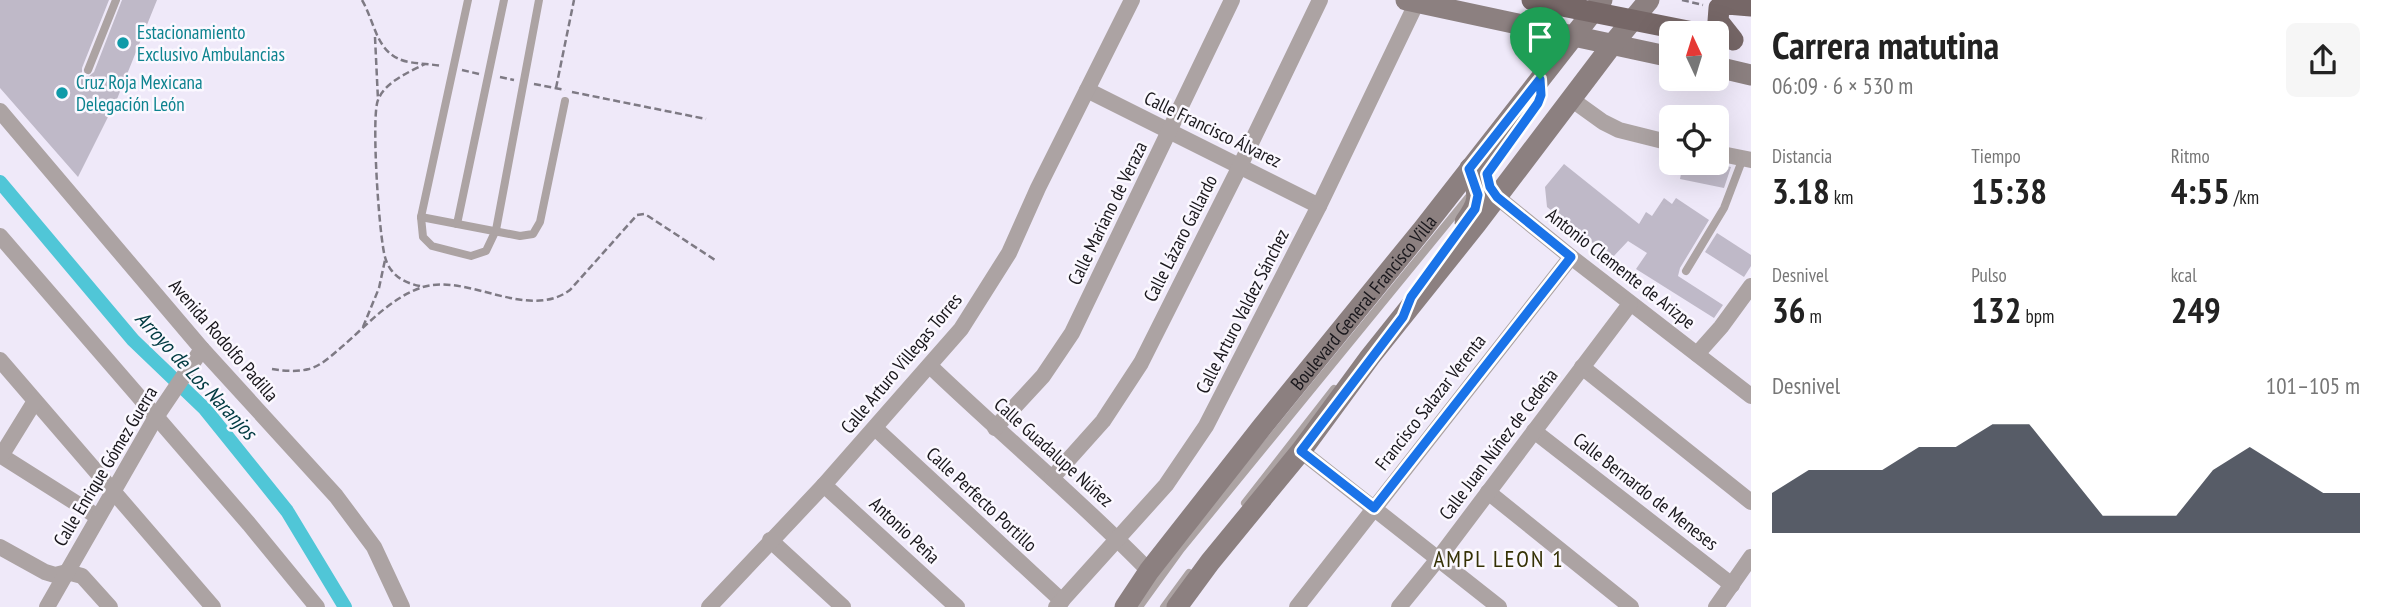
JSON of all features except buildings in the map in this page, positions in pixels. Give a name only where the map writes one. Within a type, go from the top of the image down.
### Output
[{"type":"main road","points":[[1532,0],[1601,6],[1632,21],[1659,26]]},
{"type":"main road","name":"Boulevard General Francisco Villa","points":[[1177,607],[1210,562],[1301,451],[1612,44],[1649,0]]},
{"type":"main road","points":[[1411,1],[1659,54]]},
{"type":"main road","points":[[1733,40],[1718,21],[1720,8],[1727,4],[1751,6]]},
{"type":"main road","name":"Boulevard General Francisco Villa","points":[[1125,607],[1149,571],[1479,178],[1544,75],[1601,6]]},
{"type":"main road","points":[[1532,27],[1546,56],[1544,75]]},
{"type":"main road","points":[[1729,70],[1751,75]]},
{"type":"main road","points":[[1479,178],[1497,197]]},
{"type":"main road","points":[[1403,317],[1411,297],[1475,209],[1479,178]]},
{"type":"street","name":"Calle Arturo Villegas Torres","points":[[711,606],[824,485],[961,329],[1009,253],[1038,188],[1132,0]]},
{"type":"street","name":"Calle Mariano de Veraza","points":[[995,428],[1043,376],[1072,334],[1232,0]]},
{"type":"street","name":"Calle Lázaro Gallardo","points":[[1052,478],[1103,421],[1141,363],[1320,0]]},
{"type":"street","name":"Calle Arturo Valdez Sánchez","points":[[1059,604],[1167,485],[1206,426],[1320,206],[1411,1]]},
{"type":"street","name":"Calle Francisco Álvarez","points":[[1087,90],[1320,206]]},
{"type":"street","points":[[1571,99],[1619,130],[1659,140]]},
{"type":"street","name":"Avenida Rodolfo Padilla","points":[[0,111],[202,349],[342,504],[374,547],[402,607]]},
{"type":"street","points":[[1729,155],[1747,159]]},
{"type":"street","name":"Antonio Clemente de Arizpe","points":[[1497,197],[1630,304],[1751,396]]},
{"type":"street","points":[[0,236],[249,524],[317,607]]},
{"type":"street","name":"Francisco Salazar Verenta","points":[[1297,607],[1571,257]]},
{"type":"street","points":[[1698,354],[1751,286]]},
{"type":"street","name":"Calle Juan Núñez de Cedeña","points":[[1399,607],[1630,304]]},
{"type":"street","name":"Calle Enrique Gómez Guerra","points":[[47,607],[156,417],[202,349]]},
{"type":"street","points":[[0,359],[213,607]]},
{"type":"street","name":"Calle Guadalupe Núñez","points":[[930,366],[1118,539],[1149,571]]},
{"type":"street","points":[[1582,367],[1751,502]]},
{"type":"street","points":[[35,401],[1,455],[98,517]]},
{"type":"street","name":"Calle Perfecto Portillo","points":[[875,428],[1059,604]]},
{"type":"street","name":"Calle Bernardo de Meneses","points":[[1534,430],[1732,585]]},
{"type":"street","points":[[1301,451],[1499,607]]},
{"type":"street","name":"Antonio Peña","points":[[824,485],[957,607]]},
{"type":"street","points":[[1488,492],[1630,607]]},
{"type":"street","points":[[770,540],[843,607]]},
{"type":"street","points":[[0,547],[45,572],[55,575],[67,572],[82,576],[110,607]]},
{"type":"street","points":[[1716,607],[1751,557]]},
{"type":"lane","points":[[88,70],[116,0]]},
{"type":"lane","points":[[468,0],[420,228],[426,242],[432,246],[471,256],[486,251],[496,230],[540,0]]},
{"type":"lane","points":[[457,224],[505,0]]},
{"type":"lane","points":[[421,217],[520,236],[533,233],[540,222],[565,101]]},
{"type":"lane","points":[[1686,271],[1724,208],[1747,159]]},
{"type":"lane","points":[[1139,607],[1181,548],[1479,178]]},
{"type":"lane","points":[[1240,510],[1325,399],[1349,374],[1370,358]]},
{"type":"lane","points":[[1164,607],[1232,520]]},
{"type":"path","points":[[362,0],[369,12],[374,32],[378,100],[378,196],[385,257],[379,288],[362,330]]},
{"type":"path","points":[[556,88],[574,0]]},
{"type":"path","points":[[374,32],[391,55],[408,62],[428,63],[390,84],[378,100]]},
{"type":"path","points":[[272,369],[308,369],[324,362],[402,296],[422,287],[455,287],[537,302],[562,296],[637,215],[641,214],[715,261]]},
{"type":"path","points":[[385,257],[392,271],[406,283],[422,287]]},
{"type":"waterway","name":"Arroyo de Los Naranjos","points":[[0,182],[133,340],[205,409],[287,511],[345,607]]},
{"type":"place","name":"Estacionamiento Exclusivo Ambulancias","points":[[123,43]]},
{"type":"place","name":"Cruz Roja Mexicana Delegación León","points":[[62,93]]},
{"type":"district","name":"AMPL LEON 1","points":[[1499,558]]},
{"type":"route","points":[[1540,79],[1541,95],[1538,103],[1487,174],[1490,187],[1497,197],[1571,257],[1374,508],[1301,451],[1403,317],[1411,297],[1475,209],[1478,195],[1469,169],[1540,79]]}]
